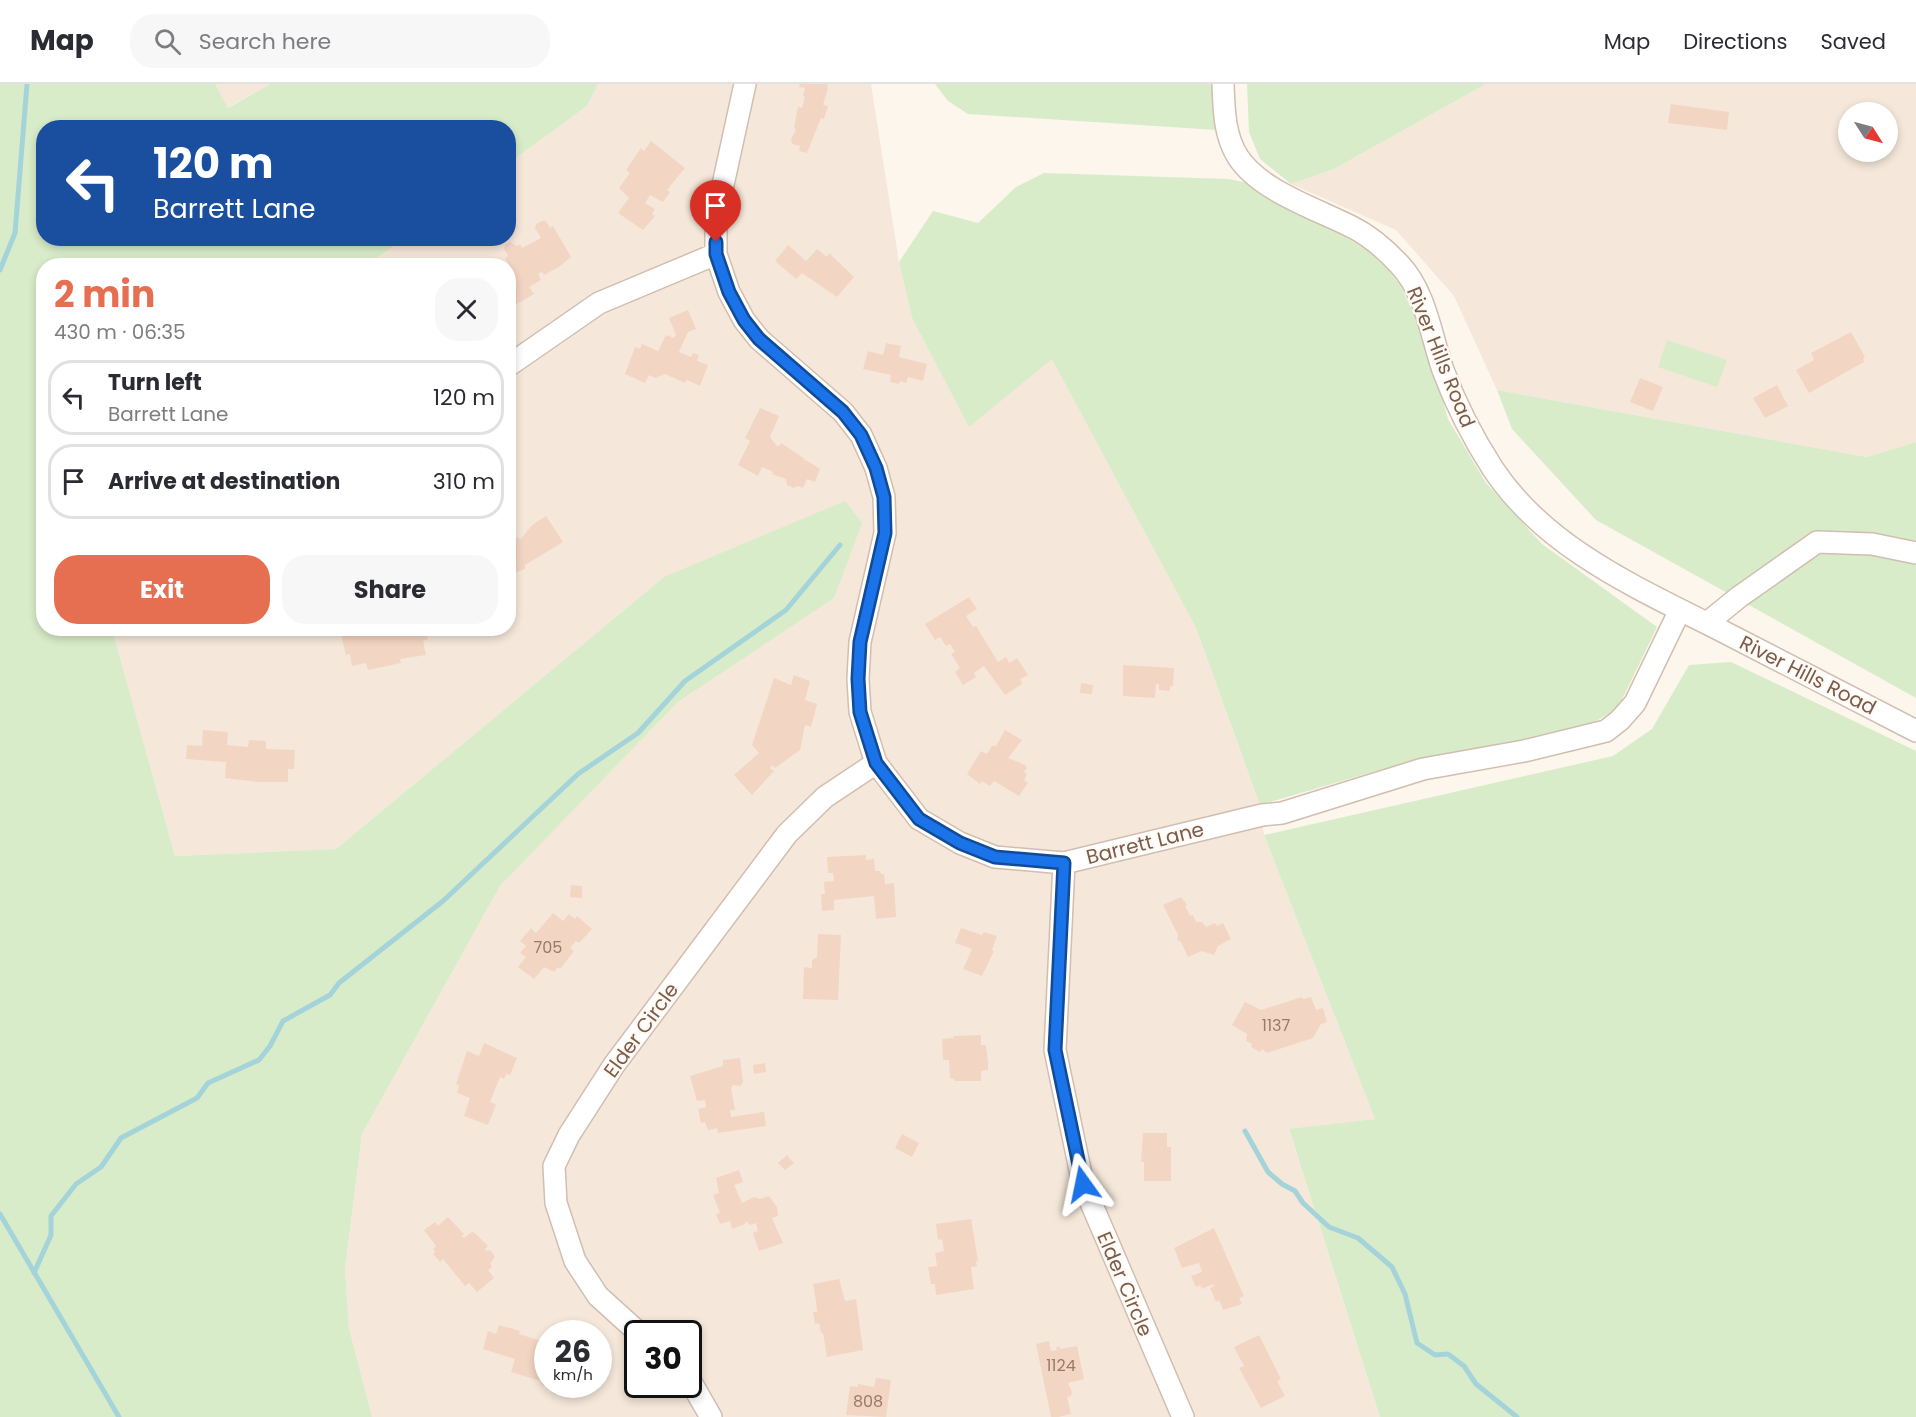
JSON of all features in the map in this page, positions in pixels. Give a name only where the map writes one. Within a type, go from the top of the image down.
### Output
[{"type":"street","name":"Barrett Lane","points":[[745,84],[719,203],[716,254],[729,292],[744,320],[759,339],[843,412],[861,435],[876,468],[884,497],[885,533],[860,642],[858,679],[860,712],[876,763],[919,819],[960,843],[995,857],[1064,863],[1262,815],[1282,813],[1423,769],[1524,750],[1606,731],[1635,703],[1680,610]]},
{"type":"street","name":"River Hills Road","points":[[1223,84],[1228,137],[1239,158],[1257,177],[1279,191],[1355,228],[1380,245],[1402,267],[1425,310],[1457,406],[1494,471],[1541,525],[1609,573],[1916,731]]},
{"type":"street","points":[[516,360],[599,303],[716,254]]},
{"type":"street","points":[[1707,623],[1739,597],[1817,542],[1872,544],[1916,554]]},
{"type":"street","name":"Elder Circle","points":[[625,1320],[598,1296],[575,1261],[556,1203],[554,1166],[569,1135],[614,1065],[787,834],[825,797],[876,763]]},
{"type":"street","name":"Elder Circle","points":[[1064,863],[1055,1050],[1083,1184],[1183,1417]]},
{"type":"street","points":[[700,1398],[711,1417]]},
{"type":"shaded area","points":[[215,84],[270,84],[227,108]]},
{"type":"shaded area","points":[[598,84],[871,84],[899,262],[912,318],[969,426],[1052,358],[1196,628],[1260,805],[1264,835],[1375,1119],[1289,1130],[1380,1417],[372,1417],[349,1328],[345,1268],[362,1134],[500,886],[678,702],[833,598],[664,577],[336,849],[175,856],[114,636],[516,636],[516,258],[376,258],[394,246],[516,246],[516,158],[587,106]]},
{"type":"shaded area","points":[[1486,84],[1916,84],[1916,442],[1867,457],[1497,390],[1454,296],[1396,230],[1291,184],[1334,169]]},
{"type":"green space","points":[[0,84],[215,84],[228,108],[270,84],[598,84],[587,106],[516,158],[516,120],[36,120],[36,246],[394,246],[376,258],[36,258],[36,636],[114,636],[175,856],[336,849],[664,577],[845,501],[862,523],[834,598],[678,702],[500,886],[362,1134],[345,1268],[349,1328],[372,1417],[0,1417]]},
{"type":"green space","points":[[935,84],[1213,84],[1217,130],[968,114],[948,101]]},
{"type":"green space","points":[[1247,84],[1486,84],[1334,169],[1291,184],[1260,159],[1249,132]]},
{"type":"green space","points":[[1044,173],[1228,179],[1254,184],[1379,257],[1400,285],[1425,337],[1448,419],[1486,483],[1542,544],[1657,627],[1618,708],[1586,727],[1376,771],[1260,805],[1196,628],[1052,359],[969,427],[912,318],[899,262],[933,211],[978,223],[1016,187]]},
{"type":"green space","points":[[1667,340],[1727,360],[1717,387],[1658,367]]},
{"type":"green space","points":[[1497,390],[1867,457],[1916,442],[1916,698],[1596,520],[1512,429]]},
{"type":"green space","points":[[1731,662],[1916,751],[1916,1417],[1380,1417],[1289,1129],[1375,1119],[1264,835],[1613,756],[1652,729],[1689,665]]},
{"type":"building","points":[[800,84],[827,84],[828,88],[823,105],[828,106],[824,119],[821,118],[807,153],[799,151],[800,146],[792,144],[791,140],[796,129],[794,128],[798,107],[802,108],[805,97],[803,96],[805,88],[799,87]]},
{"type":"building","points":[[1671,104],[1729,112],[1727,130],[1668,123]]},
{"type":"building","points":[[651,141],[685,168],[667,190],[670,192],[663,202],[650,195],[645,203],[655,209],[652,214],[655,216],[643,230],[618,213],[629,198],[619,188],[630,173],[626,170],[641,148],[644,151]]},
{"type":"building","points":[[546,221],[550,228],[553,226],[571,257],[544,275],[542,272],[538,274],[541,280],[529,287],[534,294],[516,304],[516,258],[505,258],[508,256],[504,249],[505,246],[520,244],[522,248],[541,238],[535,228],[536,224]]},
{"type":"building","points":[[788,245],[806,261],[817,249],[827,257],[829,253],[854,277],[837,297],[802,273],[796,279],[775,261]]},
{"type":"building","points":[[688,310],[696,329],[688,332],[679,352],[691,357],[693,353],[699,355],[697,361],[708,365],[700,386],[687,380],[685,383],[665,374],[655,378],[649,375],[645,383],[625,374],[635,347],[640,349],[642,344],[658,351],[666,335],[674,338],[676,335],[669,318]]},
{"type":"building","points":[[1851,332],[1865,357],[1864,362],[1809,393],[1796,370],[1814,360],[1811,353]]},
{"type":"building","points":[[886,343],[901,346],[899,357],[927,364],[923,381],[908,377],[906,383],[900,381],[899,384],[890,382],[891,375],[863,369],[868,351],[883,355]]},
{"type":"building","points":[[1640,378],[1663,387],[1653,411],[1630,402]]},
{"type":"building","points":[[1777,385],[1788,406],[1765,418],[1753,398]]},
{"type":"building","points":[[760,408],[779,416],[770,437],[776,445],[779,446],[781,443],[805,459],[804,462],[806,460],[820,469],[815,482],[807,479],[803,488],[798,486],[793,488],[787,485],[786,479],[762,467],[758,476],[738,465],[750,441],[745,438]]},
{"type":"building","points":[[546,516],[563,542],[525,565],[525,569],[516,572],[516,538],[518,537],[520,540],[532,525]]},
{"type":"building","points":[[969,597],[977,609],[966,616],[973,627],[976,626],[998,662],[1006,657],[1009,663],[1017,658],[1028,675],[1020,679],[1022,684],[1005,695],[984,666],[974,673],[976,677],[963,685],[955,672],[960,668],[951,654],[955,652],[950,644],[946,646],[940,637],[935,640],[925,624]]},
{"type":"building","points":[[341,636],[427,636],[428,639],[423,641],[426,655],[400,659],[401,663],[368,670],[366,663],[352,666],[350,654],[346,655]]},
{"type":"building","points":[[1123,665],[1174,668],[1173,686],[1170,686],[1170,691],[1159,690],[1159,684],[1156,684],[1155,698],[1123,696]]},
{"type":"building","points":[[794,675],[810,681],[805,700],[817,704],[811,727],[805,725],[800,750],[775,768],[772,765],[770,768],[774,771],[752,795],[734,775],[759,753],[752,745],[774,678],[791,685]]},
{"type":"building","points":[[1081,683],[1093,685],[1092,694],[1080,693]]},
{"type":"building","points":[[203,730],[228,732],[227,745],[248,747],[249,740],[266,741],[266,749],[295,750],[294,769],[288,769],[288,782],[258,782],[225,778],[226,762],[186,759],[187,745],[202,746]]},
{"type":"building","points":[[1005,730],[1022,740],[1008,758],[1027,768],[1024,772],[1027,774],[1024,780],[1028,783],[1019,796],[994,781],[990,786],[982,781],[980,784],[967,774],[981,751],[987,754],[992,746],[996,746]]},
{"type":"building","points":[[866,855],[866,860],[874,859],[875,871],[884,874],[885,884],[894,883],[896,917],[876,919],[874,896],[834,900],[834,910],[822,911],[821,894],[825,894],[824,882],[834,881],[833,873],[828,873],[827,857]]},
{"type":"building","points":[[571,885],[582,886],[582,898],[570,897]]},
{"type":"building","points":[[1181,897],[1187,905],[1185,906],[1190,916],[1193,915],[1196,922],[1202,922],[1206,927],[1215,923],[1217,926],[1223,923],[1231,939],[1218,946],[1214,955],[1202,951],[1188,957],[1181,942],[1177,940],[1178,935],[1163,905]]},
{"type":"building","points":[[553,913],[563,921],[569,914],[575,919],[577,916],[592,929],[579,943],[576,941],[570,948],[574,951],[560,969],[558,967],[554,972],[544,967],[534,979],[518,967],[526,957],[520,953],[526,946],[520,941],[531,928],[536,933]]},
{"type":"building","points":[[961,928],[982,935],[984,932],[997,936],[992,950],[994,951],[982,976],[963,969],[972,949],[955,943]]},
{"type":"building","points":[[818,934],[841,935],[838,1000],[803,999],[804,967],[812,968],[812,960],[817,957]]},
{"type":"building","points":[[1302,997],[1303,999],[1311,997],[1316,1010],[1323,1008],[1327,1022],[1321,1024],[1313,1038],[1267,1053],[1262,1049],[1260,1052],[1246,1041],[1247,1034],[1232,1025],[1245,1002],[1261,1010]]},
{"type":"building","points":[[981,1035],[981,1045],[986,1045],[988,1070],[981,1071],[981,1081],[955,1081],[950,1078],[949,1060],[943,1060],[942,1039],[954,1038],[953,1036]]},
{"type":"building","points":[[484,1043],[517,1058],[510,1075],[506,1074],[504,1079],[500,1077],[490,1102],[496,1105],[488,1125],[464,1116],[470,1098],[457,1093],[459,1086],[456,1084],[467,1051],[479,1056]]},
{"type":"building","points":[[740,1058],[743,1082],[741,1086],[733,1085],[731,1088],[735,1110],[730,1110],[731,1117],[764,1112],[766,1126],[718,1133],[717,1128],[708,1130],[705,1122],[701,1123],[698,1109],[706,1107],[705,1100],[697,1101],[690,1076],[723,1066],[723,1060]]},
{"type":"building","points":[[765,1063],[766,1072],[754,1074],[753,1065]]},
{"type":"building","points":[[1143,1133],[1167,1133],[1167,1147],[1171,1147],[1171,1181],[1144,1181],[1144,1162],[1141,1162]]},
{"type":"building","points":[[902,1134],[919,1143],[912,1157],[895,1148]]},
{"type":"building","points":[[787,1155],[794,1163],[785,1170],[778,1163]]},
{"type":"building","points":[[739,1170],[743,1182],[734,1185],[742,1203],[754,1197],[760,1199],[769,1196],[777,1207],[778,1216],[772,1218],[783,1243],[759,1251],[753,1233],[758,1231],[756,1223],[750,1225],[746,1221],[745,1224],[732,1229],[730,1221],[720,1224],[716,1214],[720,1213],[713,1195],[719,1193],[716,1178]]},
{"type":"building","points":[[448,1217],[464,1234],[462,1236],[464,1238],[472,1232],[475,1233],[488,1246],[486,1251],[490,1250],[495,1257],[490,1264],[492,1267],[488,1270],[494,1278],[477,1292],[469,1283],[465,1286],[443,1259],[440,1262],[433,1254],[436,1246],[424,1230],[435,1222],[438,1226]]},
{"type":"building","points":[[971,1219],[978,1261],[976,1261],[977,1266],[971,1267],[974,1289],[936,1295],[935,1284],[931,1284],[928,1267],[937,1266],[935,1253],[944,1251],[942,1239],[938,1240],[936,1224]]},
{"type":"building","points":[[1214,1228],[1244,1296],[1239,1298],[1242,1304],[1223,1310],[1219,1300],[1216,1302],[1210,1288],[1214,1286],[1213,1284],[1202,1289],[1200,1285],[1196,1287],[1191,1276],[1202,1272],[1199,1263],[1182,1268],[1174,1248]]},
{"type":"building","points":[[839,1279],[845,1301],[856,1299],[863,1350],[827,1357],[823,1333],[821,1333],[819,1323],[815,1324],[813,1312],[817,1312],[813,1284]]},
{"type":"building","points":[[499,1325],[520,1331],[519,1334],[534,1339],[534,1379],[511,1372],[515,1359],[483,1349],[488,1331],[496,1334]]},
{"type":"building","points":[[1259,1335],[1281,1379],[1277,1381],[1285,1396],[1261,1408],[1239,1368],[1244,1366],[1234,1347]]},
{"type":"building","points":[[1049,1341],[1051,1351],[1057,1350],[1056,1347],[1060,1349],[1077,1346],[1084,1379],[1068,1383],[1072,1392],[1071,1396],[1067,1397],[1071,1414],[1058,1417],[1051,1417],[1036,1344]]},
{"type":"building","points":[[876,1378],[891,1380],[886,1417],[846,1415],[850,1386],[858,1387],[858,1384],[874,1387]]},
{"type":"waterway","points":[[0,270],[15,233],[27,84]]},
{"type":"waterway","points":[[34,1273],[51,1235],[51,1216],[76,1184],[101,1167],[121,1138],[197,1098],[208,1083],[259,1060],[270,1046],[283,1021],[330,995],[339,983],[443,901],[578,774],[638,733],[685,681],[786,610],[840,545]]},
{"type":"waterway","points":[[1245,1131],[1268,1172],[1295,1191],[1303,1203],[1329,1227],[1358,1238],[1392,1267],[1405,1294],[1417,1343],[1435,1355],[1448,1354],[1464,1366],[1476,1384],[1517,1417]]},
{"type":"waterway","points":[[0,1214],[119,1417]]},
{"type":"route","points":[[716,242],[716,254],[729,292],[744,320],[759,339],[791,369],[843,412],[861,435],[876,468],[884,497],[885,533],[860,642],[858,679],[860,712],[876,763],[897,794],[919,819],[960,843],[995,857],[1064,863],[1055,1050],[1083,1184]]}]
